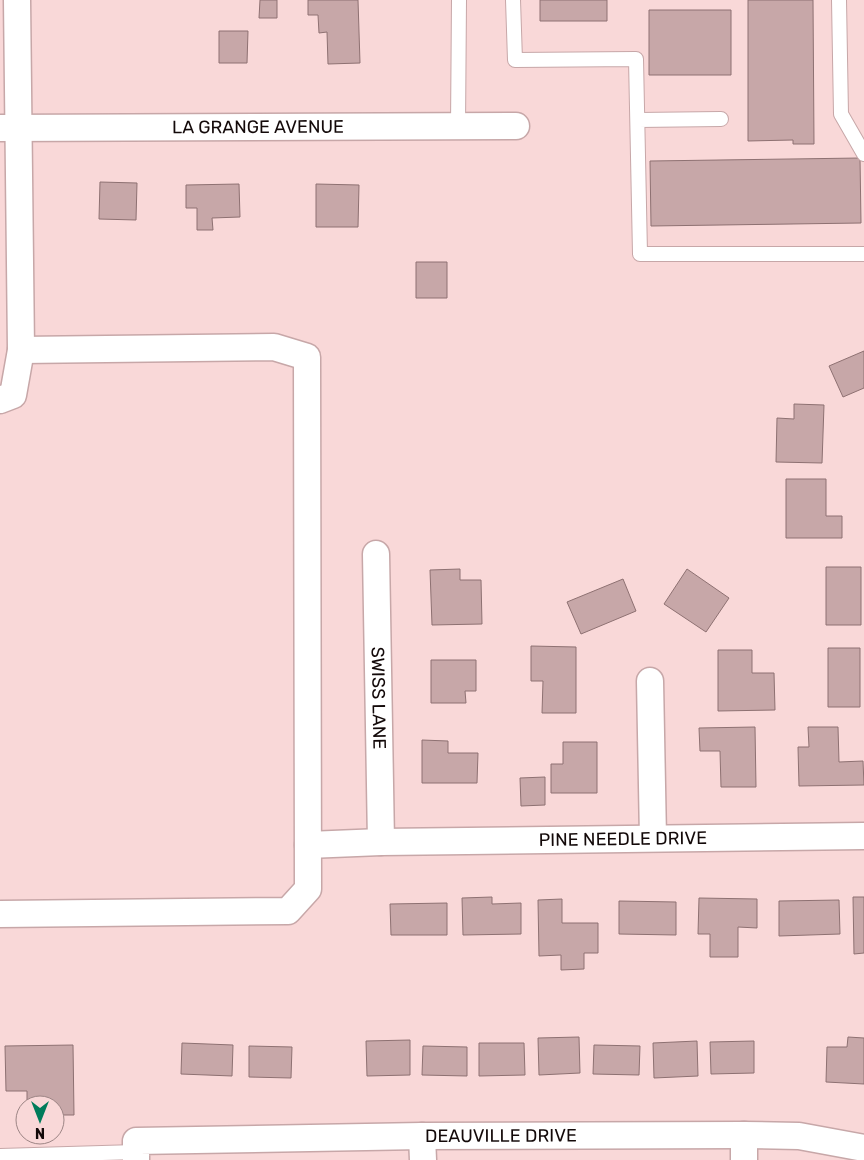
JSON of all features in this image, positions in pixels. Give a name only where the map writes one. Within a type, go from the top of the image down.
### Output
[{"type":"street","points":[[0,400],[14,395],[22,350],[9,128],[17,0]]},
{"type":"street","name":"LA GRANGE AVENUE","points":[[9,128],[516,126]]},
{"type":"street","points":[[0,914],[288,911],[308,889],[307,357],[274,346],[22,350]]},
{"type":"street","name":"SWISS LANE","points":[[376,554],[381,842]]},
{"type":"street","points":[[650,681],[653,838]]},
{"type":"street","name":"PINE NEEDLE DRIVE","points":[[308,845],[381,842],[864,836]]},
{"type":"street","name":"DEAUVILLE DRIVE","points":[[136,1151],[422,1148],[744,1148],[799,1136],[864,1148]]},
{"type":"lane","points":[[458,127],[459,0]]},
{"type":"lane","points":[[513,0],[515,60],[636,59],[640,254],[864,254]]},
{"type":"lane","points":[[839,0],[841,114],[864,154]]},
{"type":"lane","points":[[638,120],[721,119]]},
{"type":"lane","points":[[0,1156],[136,1151]]},
{"type":"building","points":[[260,0],[277,0],[277,18],[259,18]]},
{"type":"building","points":[[308,0],[358,0],[360,63],[328,64],[327,32],[319,33],[318,15],[308,15]]},
{"type":"building","points":[[540,0],[607,0],[607,21],[540,21]]},
{"type":"building","points":[[748,0],[813,0],[814,144],[793,144],[793,140],[748,141]]},
{"type":"building","points":[[649,10],[731,10],[731,75],[649,75]]},
{"type":"building","points":[[219,31],[248,31],[247,63],[219,63]]},
{"type":"building","points":[[860,158],[861,223],[651,226],[650,161]]},
{"type":"building","points":[[100,182],[137,183],[136,220],[99,219]]},
{"type":"building","points":[[239,184],[240,217],[212,218],[213,230],[197,230],[197,208],[186,208],[186,185]]},
{"type":"building","points":[[316,184],[359,185],[358,227],[316,227]]},
{"type":"building","points":[[416,262],[447,262],[447,298],[416,298]]},
{"type":"building","points":[[864,351],[864,388],[843,397],[829,366]]},
{"type":"building","points":[[794,404],[824,405],[822,463],[776,462],[777,418],[794,419]]},
{"type":"building","points":[[786,479],[826,479],[826,516],[842,516],[842,538],[786,538]]},
{"type":"building","points":[[826,567],[861,567],[861,625],[826,625]]},
{"type":"building","points":[[460,569],[460,580],[481,580],[482,624],[432,625],[430,570]]},
{"type":"building","points":[[687,569],[729,598],[706,632],[664,604]]},
{"type":"building","points":[[623,579],[636,611],[581,634],[567,602]]},
{"type":"building","points":[[531,646],[576,647],[576,713],[542,713],[543,681],[531,681]]},
{"type":"building","points":[[828,648],[860,648],[860,707],[828,707]]},
{"type":"building","points":[[718,650],[752,650],[752,673],[774,673],[775,710],[718,711]]},
{"type":"building","points":[[431,660],[476,660],[476,691],[465,691],[466,703],[431,703]]},
{"type":"building","points":[[755,727],[756,787],[721,787],[720,751],[700,751],[699,728]]},
{"type":"building","points":[[808,727],[838,727],[839,762],[863,761],[864,785],[799,786],[798,747],[809,747]]},
{"type":"building","points":[[422,740],[448,741],[448,753],[478,753],[477,783],[422,783]]},
{"type":"building","points":[[563,742],[597,742],[597,793],[551,793],[551,764],[563,764]]},
{"type":"building","points":[[545,777],[545,805],[521,806],[520,778]]},
{"type":"building","points":[[492,897],[492,904],[521,903],[521,934],[463,935],[462,898]]},
{"type":"building","points":[[853,897],[864,897],[864,953],[854,954]]},
{"type":"building","points":[[699,898],[757,899],[757,928],[738,927],[738,957],[710,957],[710,934],[698,934]]},
{"type":"building","points":[[562,899],[562,923],[598,923],[598,953],[584,953],[584,969],[561,970],[561,955],[539,956],[538,900]]},
{"type":"building","points":[[839,900],[840,934],[779,936],[779,901]]},
{"type":"building","points":[[619,901],[676,902],[676,935],[619,934]]},
{"type":"building","points":[[447,903],[447,935],[391,935],[390,904]]},
{"type":"building","points":[[579,1037],[580,1073],[539,1075],[538,1038]]},
{"type":"building","points":[[848,1037],[864,1038],[864,1084],[826,1082],[827,1047],[847,1047]]},
{"type":"building","points":[[410,1040],[410,1075],[367,1076],[366,1041]]},
{"type":"building","points":[[697,1041],[698,1076],[654,1078],[653,1043]]},
{"type":"building","points":[[754,1041],[754,1073],[711,1074],[710,1042]]},
{"type":"building","points":[[182,1043],[233,1045],[232,1076],[181,1074]]},
{"type":"building","points":[[479,1043],[524,1043],[525,1075],[479,1076]]},
{"type":"building","points":[[73,1045],[74,1115],[65,1115],[65,1095],[27,1095],[27,1091],[6,1091],[5,1046]]},
{"type":"building","points":[[594,1045],[640,1046],[639,1075],[593,1074]]},
{"type":"building","points":[[249,1046],[292,1047],[291,1078],[249,1077]]},
{"type":"building","points":[[423,1046],[467,1047],[467,1076],[422,1075]]}]
